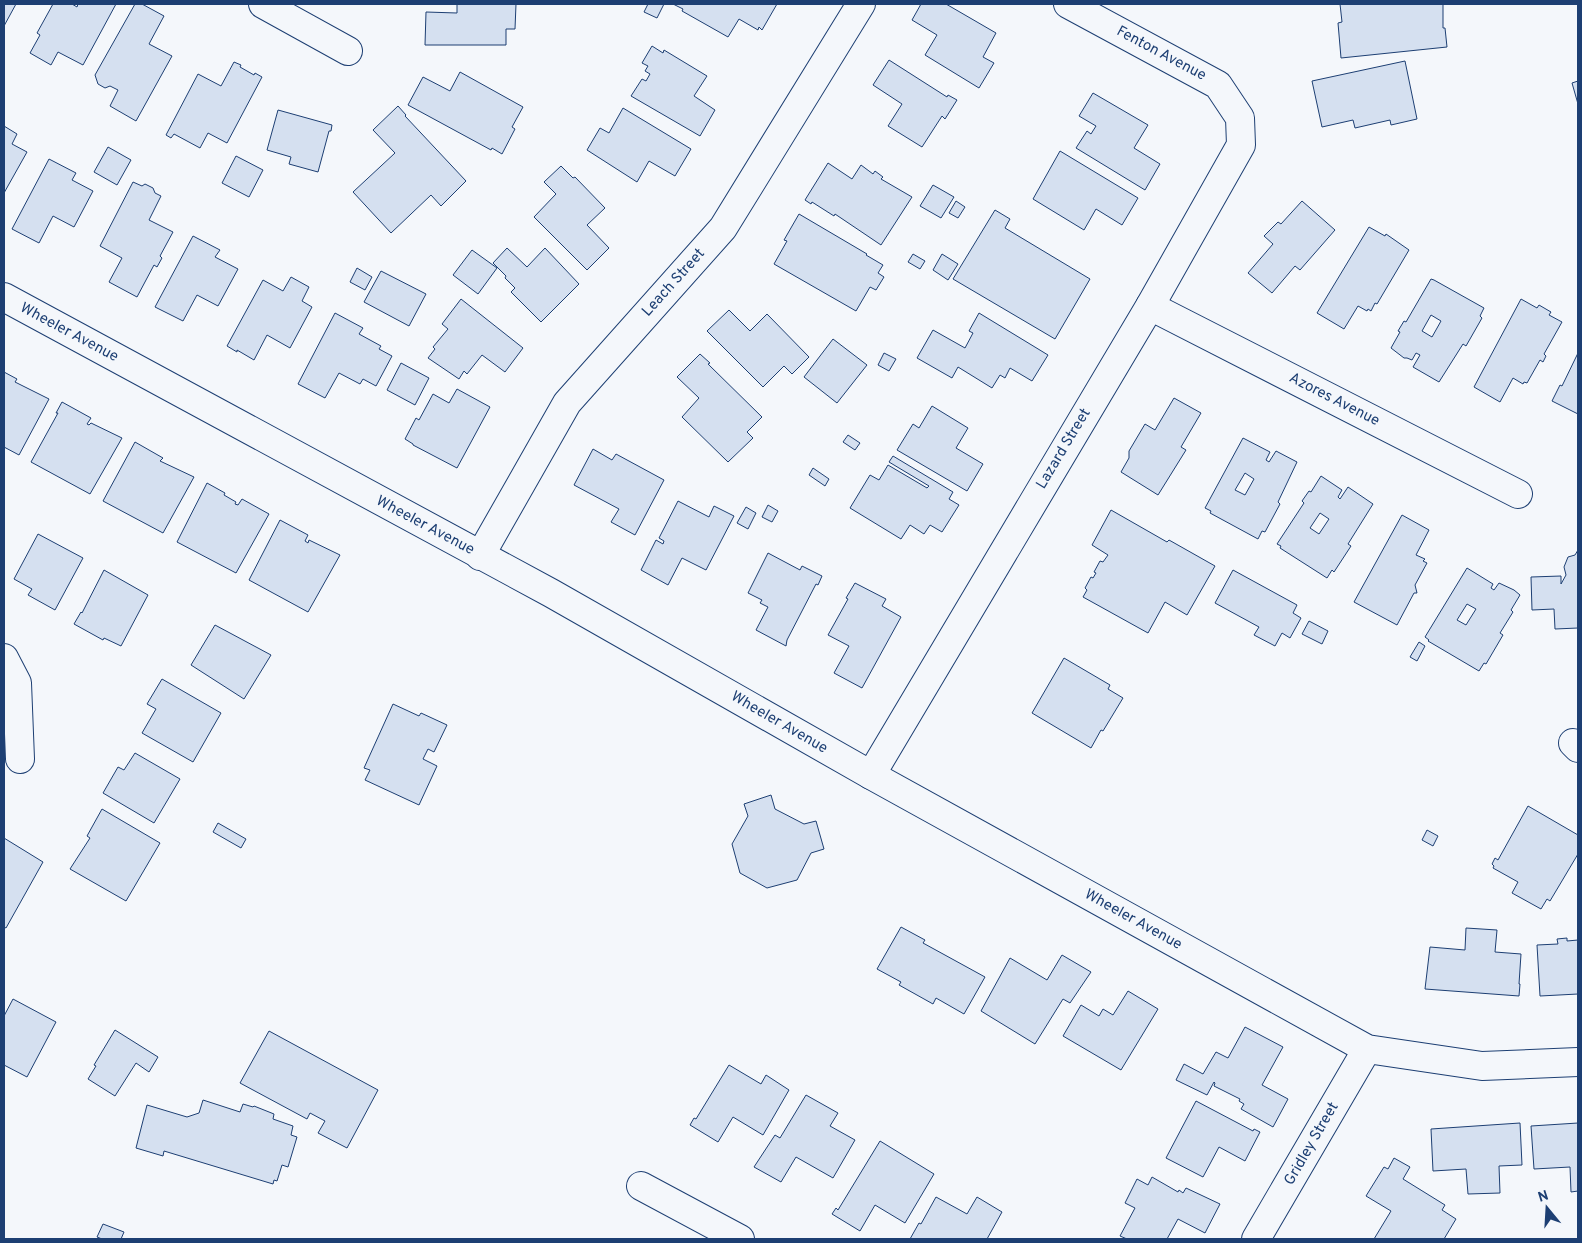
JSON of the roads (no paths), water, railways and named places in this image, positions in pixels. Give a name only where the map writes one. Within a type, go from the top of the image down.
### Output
[{"type":"street","points":[[263,4],[348,51]]},
{"type":"street","name":"Leach Street","points":[[480,556],[567,403],[723,228],[861,4]]},
{"type":"street","name":"Fenton Avenue","points":[[1068,4],[1218,85],[1240,118]]},
{"type":"street","name":"Lazard Street","points":[[871,775],[1150,306],[1241,145],[1240,118]]},
{"type":"street","name":"Wheeler Avenue","points":[[4,297],[551,594],[871,775],[1367,1049],[1482,1066],[1578,1062]]},
{"type":"street","name":"Azores Avenue","points":[[1150,306],[1518,494]]},
{"type":"street","points":[[4,658],[17,683],[20,760]]},
{"type":"street","name":"Gridley Street","points":[[1256,1239],[1367,1049]]},
{"type":"street","points":[[641,1186],[740,1239]]}]
